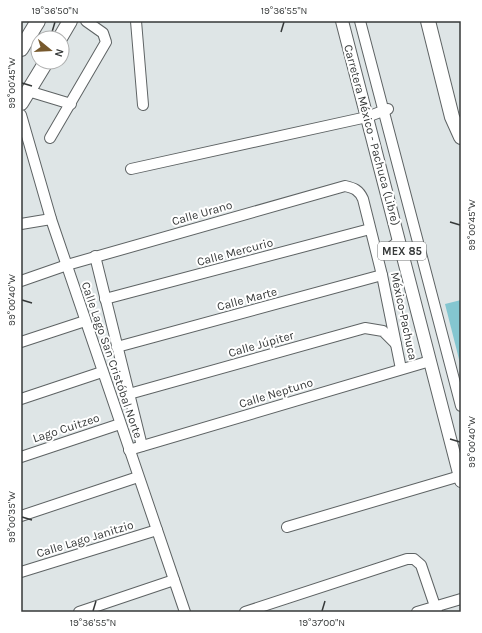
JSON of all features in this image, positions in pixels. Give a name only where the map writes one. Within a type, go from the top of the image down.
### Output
[{"type":"highway","points":[[21,49],[38,21]]},
{"type":"highway","points":[[65,30],[70,21]]},
{"type":"highway","points":[[428,21],[452,116],[461,137]]},
{"type":"highway","points":[[25,97],[41,70]]},
{"type":"main road","name":"Carretera México - Pachuca (Libre)","points":[[342,21],[460,479]]},
{"type":"street","points":[[50,138],[106,42],[103,33],[86,21]]},
{"type":"street","points":[[136,21],[143,105]]},
{"type":"street","points":[[360,21],[385,110],[461,406]]},
{"type":"street","points":[[25,97],[71,104]]},
{"type":"street","points":[[131,169],[367,117],[385,110]]},
{"type":"street","name":"Calle Lago San Cristóbal Norte","points":[[21,115],[51,219],[185,612]]},
{"type":"street","name":"México-Pachuca","points":[[345,186],[359,191],[378,257],[401,369]]},
{"type":"street","name":"Calle Urano","points":[[21,281],[95,256],[345,186]]},
{"type":"street","points":[[21,224],[51,219]]},
{"type":"street","name":"Calle Mercurio","points":[[105,300],[370,229]]},
{"type":"street","points":[[378,257],[399,241]]},
{"type":"street","name":"Calle Lago San Cristóbal Norte","points":[[95,256],[142,446]]},
{"type":"street","name":"Calle Marte","points":[[118,347],[382,275]]},
{"type":"street","points":[[21,342],[86,321]]},
{"type":"street","name":"Calle Júpiter","points":[[129,394],[365,328],[383,331],[396,344]]},
{"type":"street","name":"Calle Neptuno","points":[[129,450],[430,361]]},
{"type":"street","points":[[21,399],[102,372]]},
{"type":"street","name":"Lago Cuitzeo","points":[[21,457],[120,424]]},
{"type":"street","points":[[21,516],[138,477]]},
{"type":"street","points":[[287,527],[460,479]]},
{"type":"street","name":"Calle Lago Janitzio","points":[[21,572],[157,530]]},
{"type":"street","points":[[245,612],[407,559],[414,559],[421,565],[436,609]]},
{"type":"street","points":[[79,612],[174,580]]},
{"type":"street","points":[[417,612],[436,609],[461,599]]},
{"type":"shaded area","points":[[461,300],[461,367],[445,304]]}]
